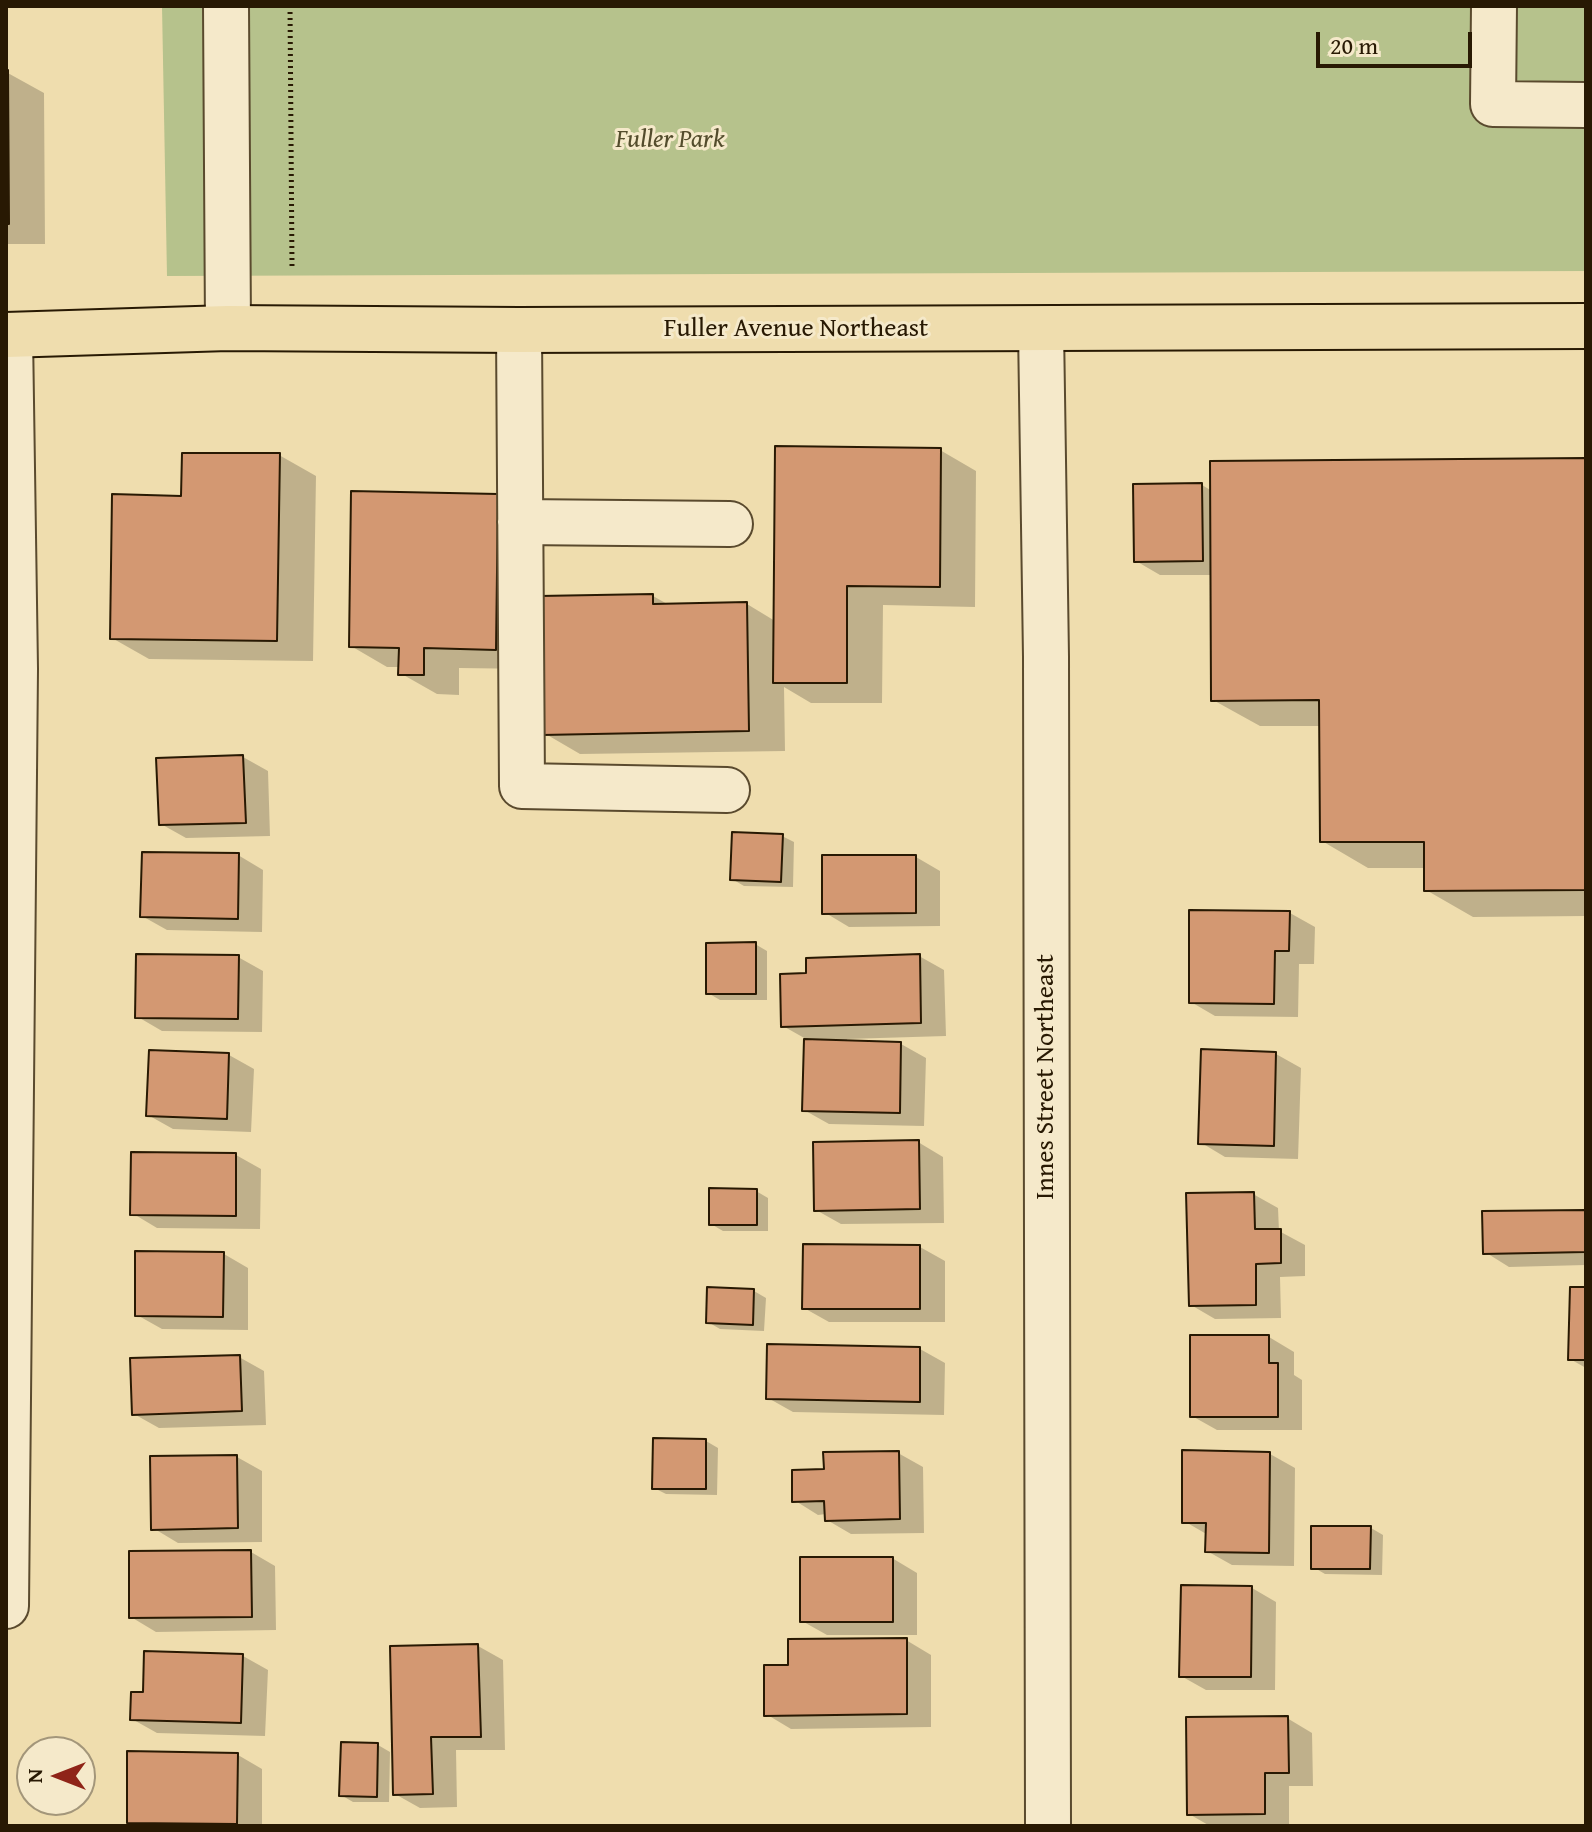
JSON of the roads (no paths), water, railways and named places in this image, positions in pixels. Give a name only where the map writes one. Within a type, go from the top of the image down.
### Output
[{"type":"main road","name":"Fuller Avenue Northeast","points":[[8,335],[228,328],[519,330],[1586,326]]},
{"type":"street","points":[[226,6],[228,328]]},
{"type":"street","points":[[1494,6],[1493,104],[1586,105]]},
{"type":"street","name":"Innes Street Northeast","points":[[1041,329],[1046,657],[1048,1826]]},
{"type":"street","points":[[519,330],[522,786],[727,790]]},
{"type":"street","points":[[6,1606],[10,669],[8,335]]},
{"type":"street","points":[[520,522],[730,524]]},
{"type":"park label","name":"Fuller Park","points":[[670,140]]}]
